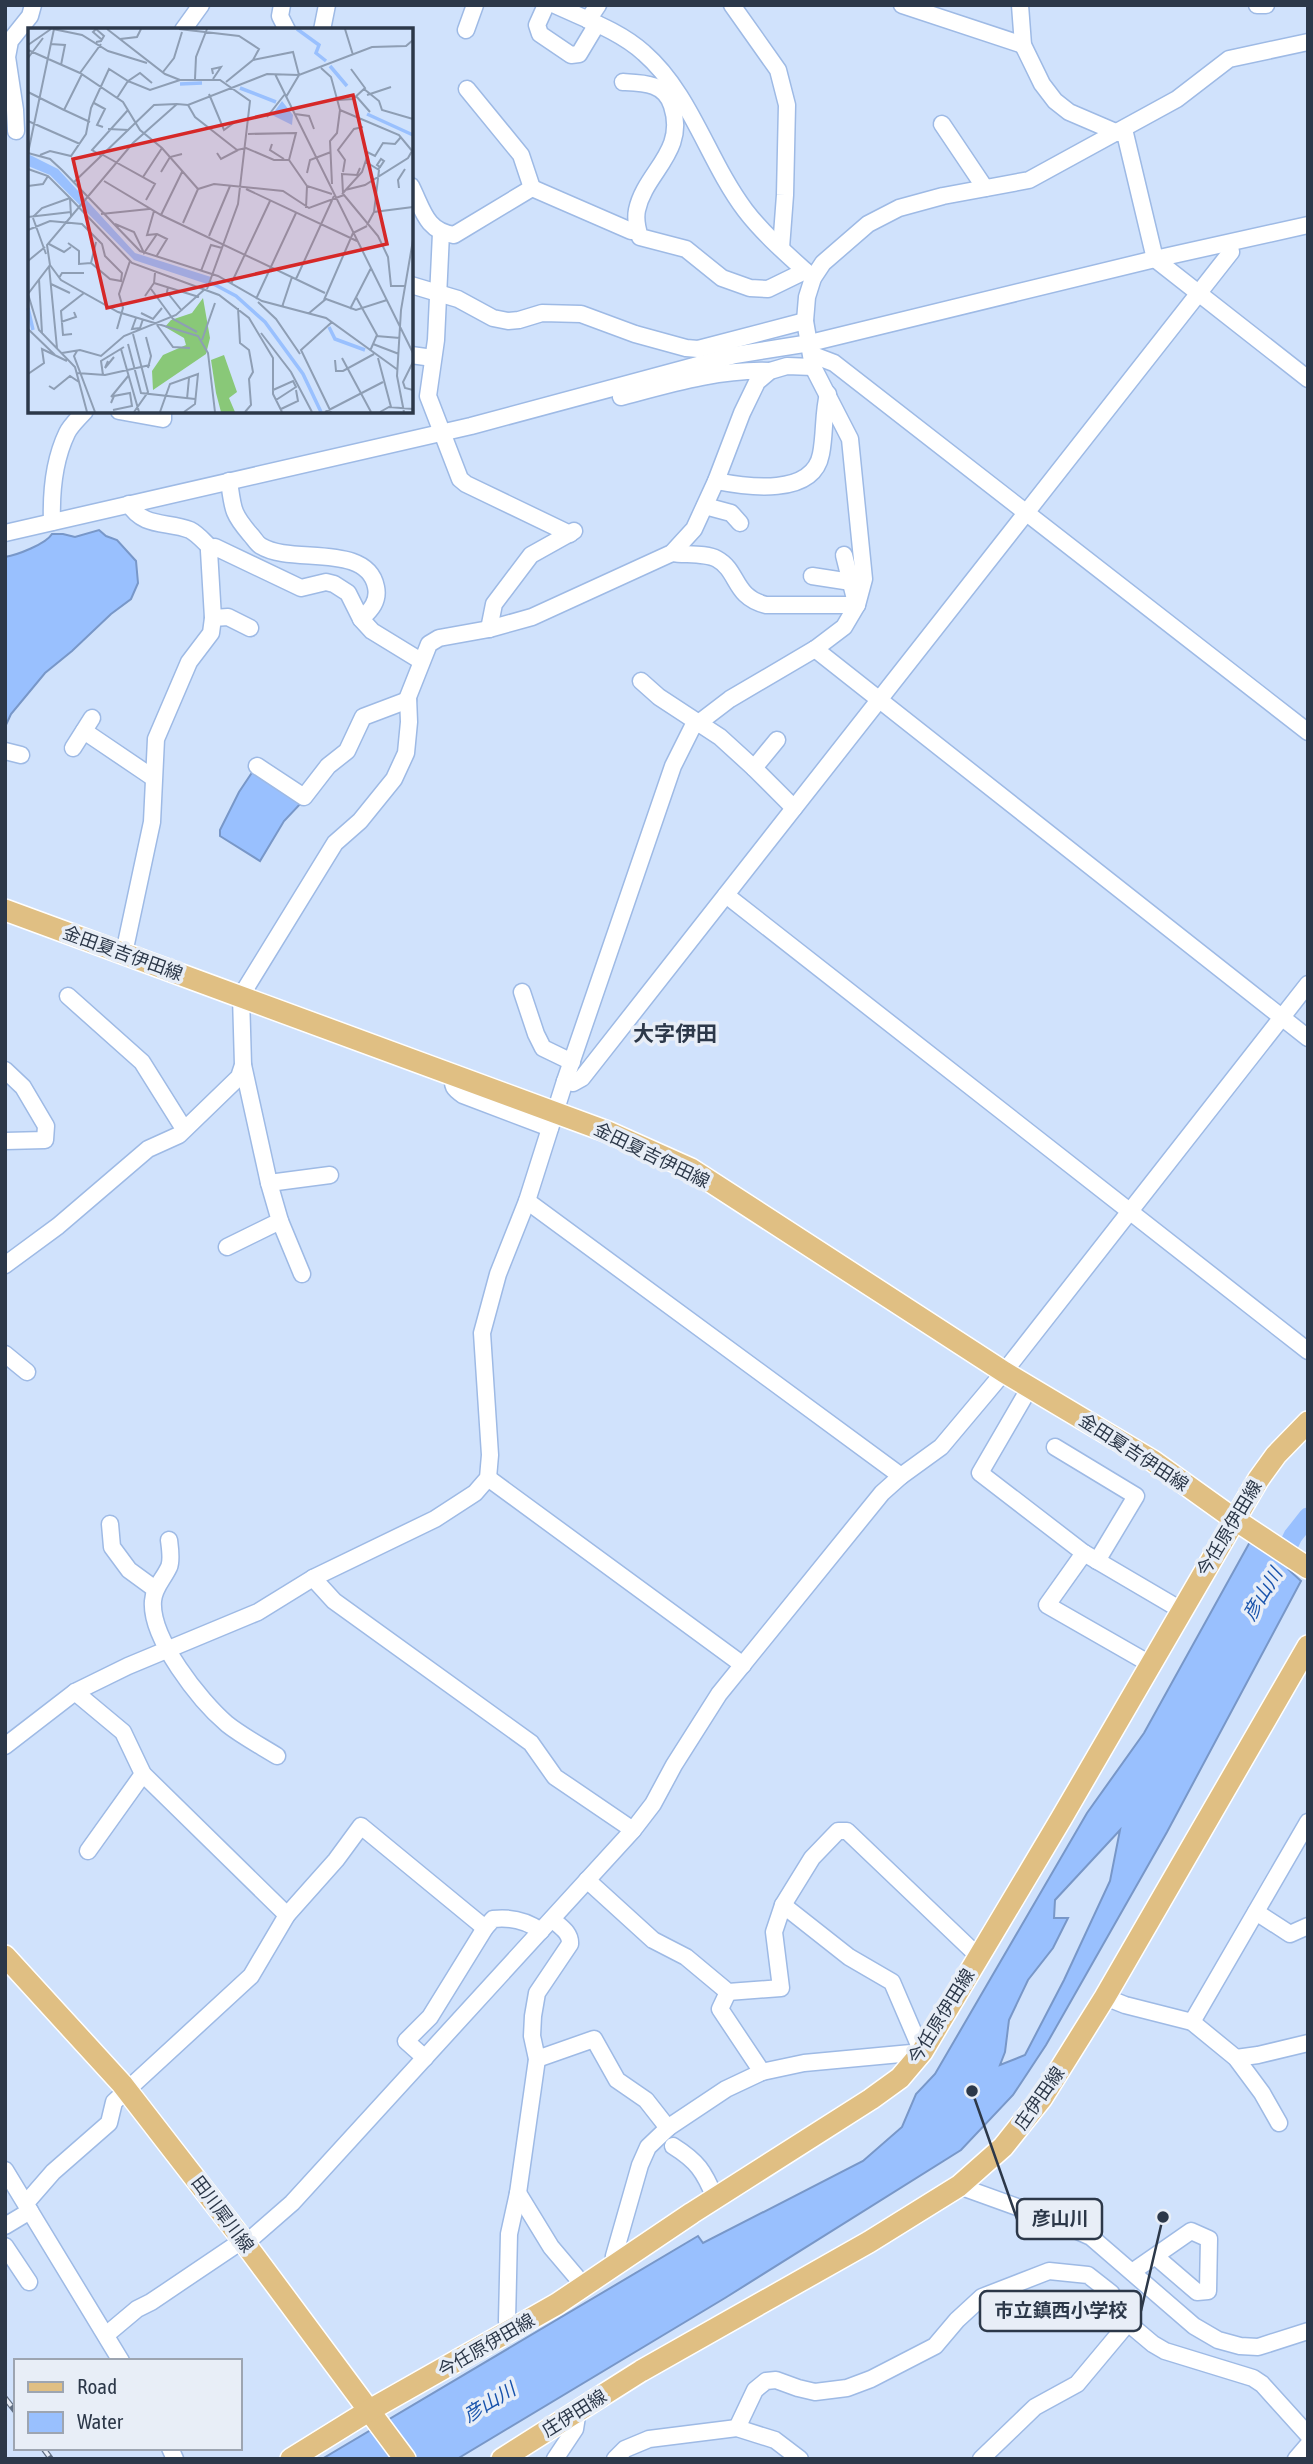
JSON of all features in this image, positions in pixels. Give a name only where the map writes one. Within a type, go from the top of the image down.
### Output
[{"type":"main road","name":"金田夏吉伊田線","points":[[5,910],[454,1075],[553,1120],[608,1132],[691,1169],[1004,1372],[1153,1461],[1252,1532],[1308,1568]]},
{"type":"main road","name":"今任原伊田線","points":[[370,2410],[510,2332],[584,2286],[900,2078],[922,2052],[1062,1819],[1234,1519],[1276,1455],[1308,1422]]},
{"type":"main road","name":"庄伊田線","points":[[502,2459],[641,2371],[869,2242],[959,2186],[1003,2147],[1034,2108],[1105,1997],[1308,1646]]},
{"type":"main road","name":"田川犀川線","points":[[5,1956],[128,2090],[405,2459]]},
{"type":"main road","points":[[291,2459],[370,2410]]},
{"type":"street","points":[[184,28],[201,5]]},
{"type":"street","points":[[282,5],[280,16],[286,28]]},
{"type":"street","points":[[322,28],[327,5]]},
{"type":"street","points":[[466,30],[475,5]]},
{"type":"street","points":[[547,5],[537,25],[540,34],[571,55],[579,54],[598,5]]},
{"type":"street","points":[[555,5],[593,22],[643,51],[663,72],[745,210],[809,275]]},
{"type":"street","points":[[732,5],[778,70],[787,105],[785,195],[780,248]]},
{"type":"street","points":[[902,5],[1023,45]]},
{"type":"street","points":[[1020,5],[1023,45],[1042,84],[1055,101],[1069,112],[1121,131]]},
{"type":"street","points":[[1257,5],[1266,5]]},
{"type":"street","points":[[17,131],[7,57],[10,41],[20,32],[34,6]]},
{"type":"street","points":[[467,89],[521,155],[532,188],[636,234],[686,249],[722,278],[750,288],[768,289],[809,275],[868,224],[899,208],[1029,180],[1177,99],[1229,59],[1308,42]]},
{"type":"street","points":[[623,82],[658,87],[669,98],[676,117],[676,130]]},
{"type":"street","points":[[636,234],[637,209],[688,111]]},
{"type":"street","points":[[942,124],[985,188]]},
{"type":"street","points":[[1121,131],[1155,259],[1308,379]]},
{"type":"street","points":[[636,185],[627,209],[627,222],[636,234]]},
{"type":"street","points":[[413,190],[433,228],[441,233],[454,235],[532,188]]},
{"type":"street","points":[[5,533],[710,375],[746,370],[770,371],[812,355],[1155,259],[1308,225]]},
{"type":"street","points":[[441,233],[439,292],[428,396],[460,478],[466,484],[572,532],[531,555],[494,604],[489,629]]},
{"type":"street","points":[[565,1081],[573,1083],[582,1078],[1231,252],[1229,244]]},
{"type":"street","points":[[5,1746],[75,1692],[167,1648],[258,1612],[313,1578],[435,1518],[475,1493],[488,1478],[490,1455],[482,1334],[498,1274],[527,1201],[565,1081],[673,766],[692,728],[730,699],[815,649],[844,627],[857,606],[864,579],[850,439],[812,355],[805,321],[809,275]]},
{"type":"street","points":[[413,286],[458,299],[493,318],[508,321],[542,313],[581,314],[635,334],[686,348],[698,349],[805,321]]},
{"type":"street","points":[[413,355],[433,358]]},
{"type":"street","points":[[443,436],[735,355],[812,355],[834,363],[1308,732]]},
{"type":"street","points":[[302,1274],[268,1183],[243,1065],[241,996],[335,844],[360,821],[394,779],[406,753],[408,699],[429,644],[439,638],[489,629],[532,617],[672,553],[694,529],[749,397],[757,382],[770,371]]},
{"type":"street","points":[[716,481],[775,488],[794,482],[811,472],[818,464],[821,454],[824,409],[828,394]]},
{"type":"street","points":[[52,522],[51,494],[60,452],[68,430],[84,413]]},
{"type":"street","points":[[130,413],[163,419],[163,413]]},
{"type":"street","points":[[229,481],[235,516],[260,545],[275,552],[351,560],[363,566],[375,582],[377,593],[373,607],[362,619]]},
{"type":"street","points":[[129,504],[136,516],[193,531],[212,549]]},
{"type":"street","points":[[705,506],[731,513],[740,523]]},
{"type":"street","points":[[124,953],[152,822],[152,776],[156,739],[188,662],[211,633],[213,618],[209,551],[215,547],[301,587],[326,582],[334,584],[348,593],[372,631],[421,661]]},
{"type":"street","points":[[672,553],[716,558],[724,565],[744,595],[755,603],[857,606]]},
{"type":"street","points":[[844,555],[857,606]]},
{"type":"street","points":[[813,576],[851,582]]},
{"type":"street","points":[[213,618],[228,617],[250,628]]},
{"type":"street","points":[[815,649],[1308,1038]]},
{"type":"street","points":[[641,681],[659,697],[720,737],[794,808]]},
{"type":"street","points":[[257,766],[304,797],[328,766],[347,751],[363,717],[408,699]]},
{"type":"street","points":[[73,748],[88,724],[152,776]]},
{"type":"street","points":[[754,768],[777,740]]},
{"type":"street","points":[[726,895],[1308,1352]]},
{"type":"street","points":[[106,2335],[137,2309],[244,2242],[292,2203],[633,1830],[653,1804],[719,1694],[882,1493],[941,1447],[1004,1372],[1308,984]]},
{"type":"street","points":[[522,992],[542,1048],[572,1062]]},
{"type":"street","points":[[68,996],[142,1062],[184,1129]]},
{"type":"street","points":[[5,1265],[58,1226],[148,1149],[179,1135],[239,1077],[243,1065]]},
{"type":"street","points":[[5,1070],[23,1087],[46,1126],[45,1140],[5,1141]]},
{"type":"street","points":[[268,1183],[330,1175]]},
{"type":"street","points":[[527,1201],[901,1476]]},
{"type":"street","points":[[228,1247],[280,1221]]},
{"type":"street","points":[[5,1353],[27,1372]]},
{"type":"street","points":[[1030,1387],[980,1473],[1090,1557],[1181,1610]]},
{"type":"street","points":[[1055,1447],[1136,1496],[1090,1557],[1047,1605],[1150,1664]]},
{"type":"street","points":[[488,1478],[743,1665]]},
{"type":"street","points":[[110,1524],[112,1547],[128,1570],[155,1589]]},
{"type":"street","points":[[169,1540],[170,1565],[155,1589],[153,1615],[167,1648],[180,1671],[228,1725],[277,1756]]},
{"type":"street","points":[[313,1578],[334,1601],[531,1743],[555,1777],[633,1830]]},
{"type":"street","points":[[75,1692],[123,1732],[143,1774],[287,1915]]},
{"type":"street","points":[[88,1850],[143,1774]]},
{"type":"street","points":[[1192,2022],[1308,1822]]},
{"type":"street","points":[[5,2226],[28,2207],[53,2172],[109,2123],[114,2102],[251,1976],[287,1915],[361,1826],[485,1928]]},
{"type":"street","points":[[587,1881],[653,1940],[686,1957],[728,1992],[781,1988],[774,1932],[783,1905],[812,1858],[838,1831],[847,1831],[978,1956]]},
{"type":"street","points":[[614,2266],[614,2256],[640,2165],[649,2147],[668,2127],[726,2089],[762,2072],[804,2063],[922,2052],[892,1982],[849,1958],[783,1905]]},
{"type":"street","points":[[1256,1912],[1290,1934],[1308,1926]]},
{"type":"street","points":[[425,2058],[406,2041],[430,2017],[493,1919],[546,1925],[568,1934],[569,1944],[537,1993],[532,2036],[537,2059],[518,2193],[509,2235],[507,2321],[510,2332]]},
{"type":"street","points":[[728,1992],[720,2010],[762,2072]]},
{"type":"street","points":[[1105,1997],[1125,2005],[1192,2022],[1236,2058],[1262,2093],[1279,2123]]},
{"type":"street","points":[[537,2059],[594,2039],[617,2080],[646,2100],[668,2127]]},
{"type":"street","points":[[1236,2058],[1308,2043]]},
{"type":"street","points":[[673,2146],[692,2158],[704,2172],[715,2198]]},
{"type":"street","points":[[5,2170],[120,2359]]},
{"type":"street","points":[[959,2186],[1053,2220],[1091,2237],[1194,2326],[1218,2340],[1240,2346],[1258,2347],[1308,2331]]},
{"type":"street","points":[[518,2193],[551,2247],[584,2286]]},
{"type":"street","points":[[5,2246],[29,2282]]},
{"type":"street","points":[[1132,2272],[1155,2256]]},
{"type":"street","points":[[737,2428],[755,2390],[766,2381],[776,2379],[815,2392],[847,2388],[871,2379],[935,2346],[957,2320],[982,2297],[1049,2271],[1088,2275],[1111,2293],[1128,2323],[1165,2351],[1253,2378],[1262,2384],[1308,2435]]},
{"type":"street","points":[[981,2459],[1035,2407],[1077,2384],[1128,2323]]},
{"type":"street","points":[[555,2459],[575,2429],[578,2410]]},
{"type":"street","points":[[615,2459],[625,2449],[649,2439],[737,2428],[775,2440],[800,2459]]},
{"type":"street","points":[[1296,2459],[1308,2445]]},
{"type":"water","points":[[99,530],[117,540],[136,561],[138,583],[131,599],[45,673],[11,714],[5,727],[5,557],[38,545],[52,534],[75,537]]},
{"type":"water","points":[[253,771],[303,801],[284,821],[260,861],[220,836],[220,830],[239,792]]},
{"type":"water","points":[[1251,1540],[1301,1581],[1167,1832],[1046,2045],[1013,2095],[961,2150],[725,2298],[457,2459],[322,2459],[698,2236],[703,2243],[863,2161],[902,2127],[916,2094],[935,2074],[1087,1813],[1144,1733]],"holes":[[[1120,1830],[1110,1881],[1064,1980],[1025,2055],[1000,2065],[1005,2052],[1009,2020],[1028,1980],[1053,1948],[1068,1918],[1054,1918],[1055,1900]]]},
{"type":"waterway","name":"彦山川","points":[[1278,1567],[1293,1536],[1308,1517]]},
{"type":"railway","points":[[5,2398],[14,2409]]},
{"type":"railway","points":[[44,2450],[51,2459]]},
{"type":"place","name":"彦山川","points":[[972,2091]]},
{"type":"place","name":"市立鎮西小学校","points":[[1163,2217]]},
{"type":"district","name":"大字伊田","points":[[675,1033]]}]
